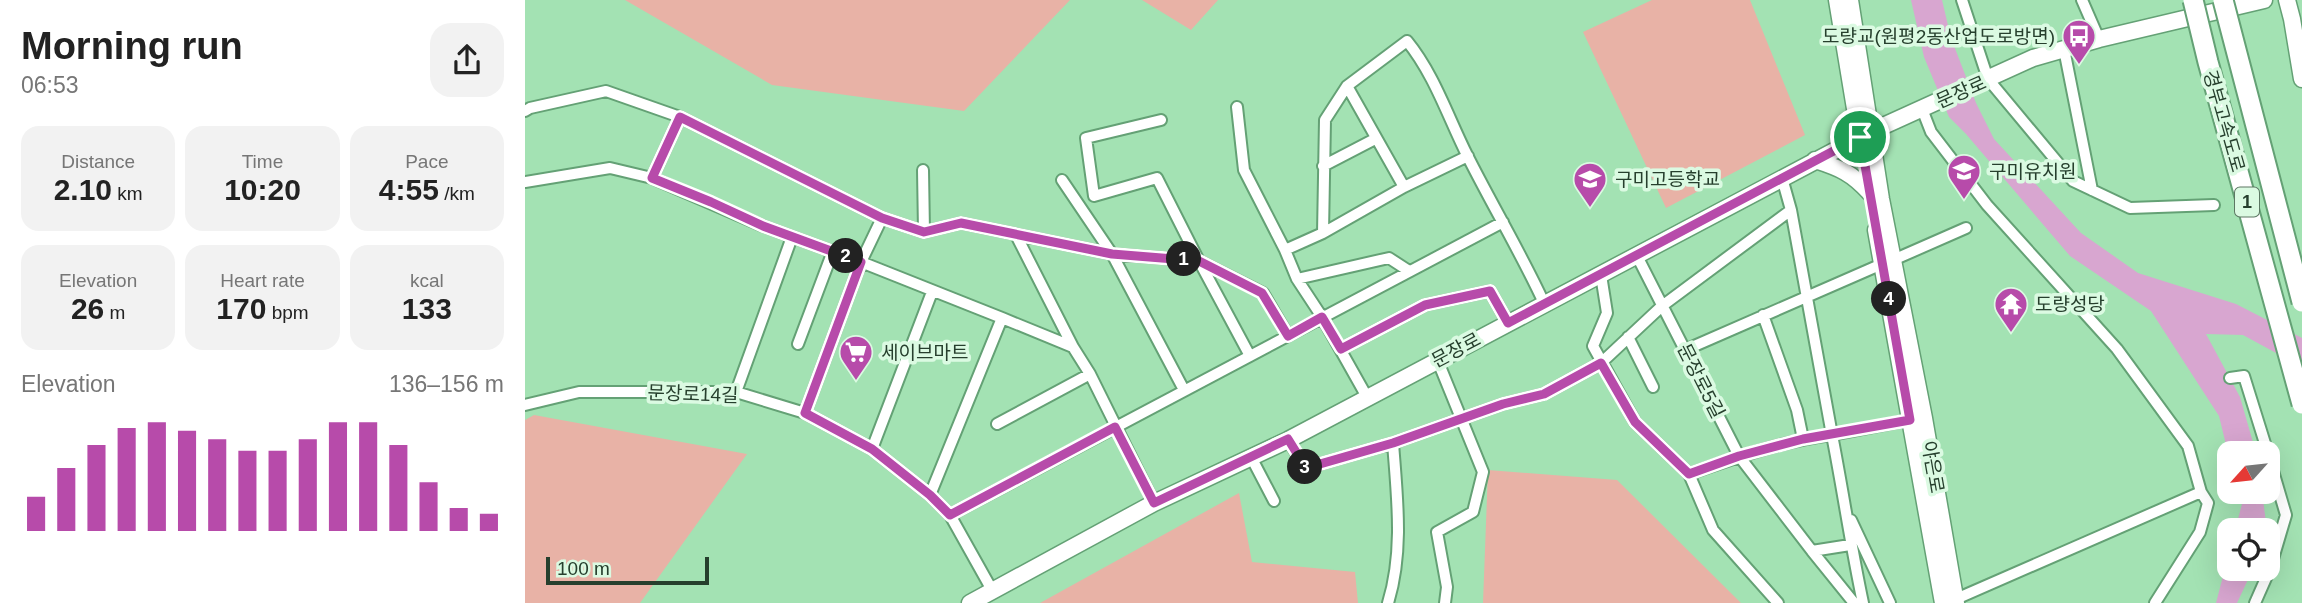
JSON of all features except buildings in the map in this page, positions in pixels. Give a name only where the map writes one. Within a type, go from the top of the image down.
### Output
[{"type":"highway","name":"경부고속도로","points":[[2193,0],[2302,404]]},
{"type":"highway","name":"경부고속도로","points":[[2223,0],[2302,302]]},
{"type":"street","name":"야은로","points":[[1837,0],[1865,134],[1951,602]]},
{"type":"street","name":"야은로","points":[[1850,0],[1870,193],[1888,262],[1910,420],[1951,602]]},
{"type":"street","points":[[1962,0],[1988,79],[2073,181],[2130,208],[2214,205]]},
{"type":"street","points":[[2082,0],[2099,39]]},
{"type":"street","name":"문장로","points":[[970,603],[1154,503],[1288,439],[1865,134],[2033,58],[2099,39],[2264,0]]},
{"type":"street","points":[[2287,0],[2297,19],[2302,79]]},
{"type":"street","points":[[1323,233],[1325,120],[1347,86],[1407,41],[1420,58],[1468,156],[1523,256],[1544,303]]},
{"type":"street","points":[[2064,49],[2092,190]]},
{"type":"street","points":[[1347,86],[1404,187]]},
{"type":"street","points":[[527,109],[606,91],[680,117],[882,218],[924,232],[961,223],[1112,254],[1199,261],[1262,293],[1288,336]]},
{"type":"street","points":[[1237,107],[1244,170],[1297,279],[1341,349],[1367,397]]},
{"type":"street","points":[[1922,109],[1931,132],[1987,205],[2117,348],[2188,446],[2201,492],[2209,503],[2200,532],[2155,603]]},
{"type":"street","points":[[652,178],[680,117]]},
{"type":"street","points":[[1094,196],[1086,138],[1161,120]]},
{"type":"street","points":[[1323,166],[1375,139]]},
{"type":"street","points":[[1285,250],[1323,233],[1404,187],[1468,156]]},
{"type":"street","points":[[1815,160],[1852,174],[1870,193]]},
{"type":"street","points":[[525,182],[610,168],[652,178],[792,237],[1073,347]]},
{"type":"street","points":[[923,170],[924,232]]},
{"type":"street","points":[[1076,199],[1157,178],[1250,356]]},
{"type":"street","points":[[1781,178],[1791,210],[1846,509],[1850,545],[1863,603]]},
{"type":"street","points":[[1062,180],[1112,254],[1184,390]]},
{"type":"street","points":[[1288,439],[1306,468],[1544,394],[1601,363],[1662,306],[1791,210]]},
{"type":"street","points":[[805,413],[861,262],[882,218]]},
{"type":"street","points":[[950,515],[1503,222]]},
{"type":"street","points":[[1685,350],[1966,228]]},
{"type":"street","points":[[1016,235],[1073,347],[1090,374],[1154,503]]},
{"type":"street","points":[[736,392],[792,237]]},
{"type":"street","points":[[798,344],[833,251]]},
{"type":"street","name":"문장로5길","points":[[1637,256],[1739,456],[1854,603]]},
{"type":"street","points":[[1297,279],[1389,258],[1409,271]]},
{"type":"street","points":[[1601,275],[1607,313],[1593,346],[1601,363],[1635,422],[1689,474],[1713,530],[1778,603]]},
{"type":"street","points":[[1341,349],[1425,305],[1490,291],[1508,323]]},
{"type":"street","points":[[872,449],[932,292]]},
{"type":"street","points":[[1763,315],[1797,410],[1803,439]]},
{"type":"street","points":[[930,495],[1002,318]]},
{"type":"street","points":[[1628,337],[1653,387]]},
{"type":"street","points":[[1437,359],[1483,471],[1473,512],[1437,532],[1447,587],[1445,603]]},
{"type":"street","points":[[997,424],[1090,374]]},
{"type":"street","points":[[2230,378],[2244,376],[2264,441]]},
{"type":"street","name":"문장로14길","points":[[525,405],[579,392],[736,392],[805,413],[872,449],[930,495],[950,515],[992,590]]},
{"type":"street","points":[[1689,474],[1739,456],[1803,439],[1910,420]]},
{"type":"street","points":[[1388,603],[1394,584],[1399,531],[1393,443]]},
{"type":"street","points":[[1251,457],[1274,502]]},
{"type":"street","points":[[1951,602],[2201,492]]},
{"type":"street","points":[[2255,603],[2270,569],[2286,514],[2280,494]]},
{"type":"street","points":[[1846,509],[1890,603]]},
{"type":"street","points":[[1812,551],[1850,545]]},
{"type":"shaded area","points":[[625,0],[1070,0],[964,111],[772,85]]},
{"type":"shaded area","points":[[1142,0],[1218,0],[1191,30]]},
{"type":"shaded area","points":[[1652,0],[1750,0],[1805,135],[1666,208],[1583,32]]},
{"type":"shaded area","points":[[1911,0],[1942,0],[1951,38],[1976,103],[1994,139],[2081,233],[2138,273],[2236,304],[2302,338],[2302,367],[2243,335],[2206,334],[2240,397],[2253,441],[2225,441],[2219,416],[2151,311],[2070,256],[1949,117],[1924,57]]},
{"type":"shaded area","points":[[534,415],[747,454],[640,603],[525,603],[525,420]]},
{"type":"shaded area","points":[[1488,470],[1617,480],[1741,603],[1483,603]]},
{"type":"shaded area","points":[[1239,493],[1252,562],[1355,572],[1358,603],[1040,603]]},
{"type":"shaded area","points":[[2242,504],[2264,504],[2265,518],[2238,518]]},
{"type":"shaded area","points":[[2222,581],[2247,581],[2237,603],[2216,603]]},
{"type":"place","name":"도량교(원평2동산업도로방면)","points":[[2079,66]]},
{"type":"place","name":"구미유치원","points":[[1964,201]]},
{"type":"place","name":"구미고등학교","points":[[1590,209]]},
{"type":"place","name":"도량성당","points":[[2011,334]]},
{"type":"place","name":"세이브마트","points":[[856,382]]},
{"type":"route","points":[[680,117],[882,218],[924,232],[961,223],[1112,254],[1199,261],[1262,293],[1288,336],[1322,317],[1341,349],[1425,305],[1490,291],[1508,323],[1860,137],[1910,420],[1803,439],[1739,456],[1689,474],[1635,422],[1601,363],[1544,394],[1503,404],[1393,443],[1306,468],[1288,439],[1154,503],[1115,427],[950,515],[930,495],[872,449],[805,413],[861,262],[763,226],[652,178],[680,117]]}]
